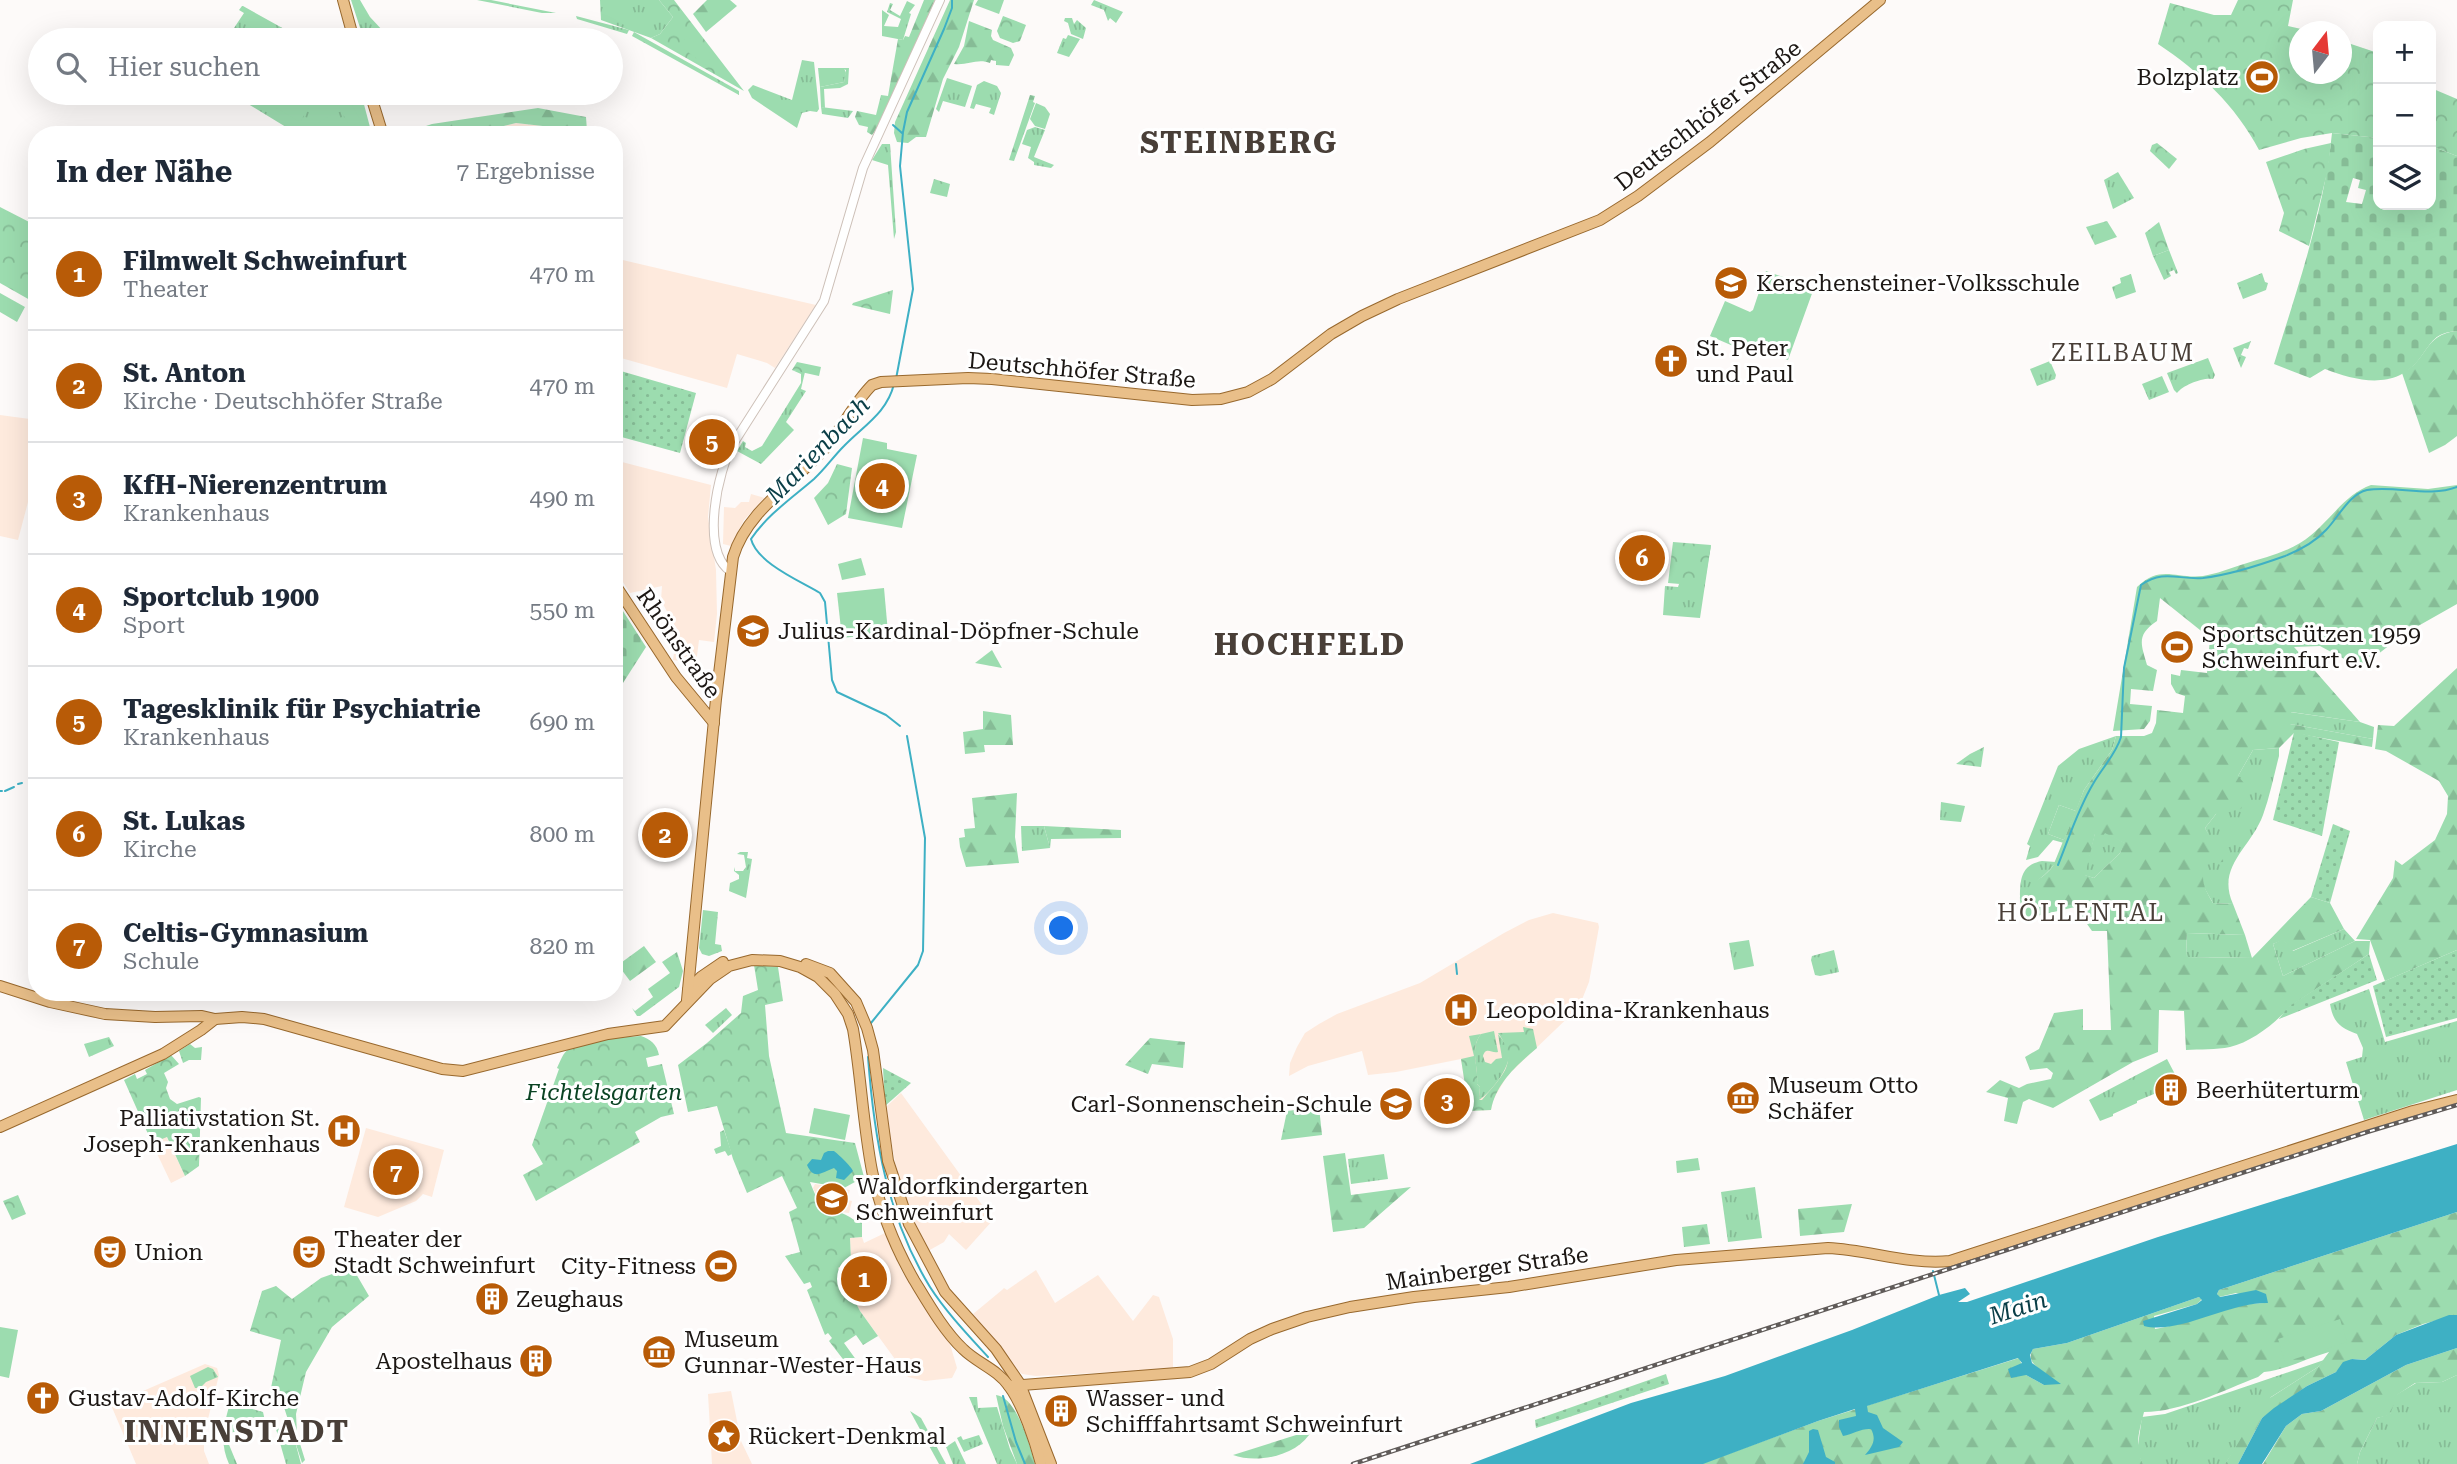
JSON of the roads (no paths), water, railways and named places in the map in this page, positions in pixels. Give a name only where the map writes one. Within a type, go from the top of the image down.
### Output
[{"type":"main road","points":[[342,0],[351,28]]},
{"type":"main road","name":"Deutschhöfer Straße","points":[[687,995],[730,571],[738,543],[748,526],[818,456],[872,385],[887,382],[992,379],[1192,400],[1221,399],[1248,392],[1272,379],[1331,334],[1362,316],[1398,299],[1600,220],[1619,209],[1710,142],[1880,0]]},
{"type":"main road","points":[[374,105],[380,126]]},
{"type":"main road","name":"Rhönstraße","points":[[623,597],[676,677],[714,723]]},
{"type":"main road","points":[[46,1001],[105,1014],[267,1020],[442,1069],[458,1071],[600,1036],[668,1024],[687,995],[729,966],[761,959],[800,967],[854,998],[873,1050],[888,1161],[902,1207],[945,1292],[996,1349],[1020,1384],[1051,1464]]},
{"type":"main road","points":[[0,986],[28,995]]},
{"type":"main road","points":[[840,990],[850,1019],[856,1051],[872,1170],[893,1237],[915,1281],[962,1348],[1009,1385],[1041,1464]]},
{"type":"main road","points":[[0,1127],[163,1054],[215,1018]]},
{"type":"main road","points":[[856,1051],[873,1050]]},
{"type":"main road","name":"Mainberger Straße","points":[[1009,1385],[1190,1371],[1220,1359],[1263,1333],[1320,1314],[1391,1300],[1509,1287],[1657,1262],[1828,1248],[1910,1261],[1950,1261],[2413,1111],[2457,1100]]},
{"type":"main road","points":[[981,1362],[991,1359],[996,1349]]},
{"type":"street","points":[[730,571],[720,559],[716,535],[716,497],[723,463],[824,301],[863,168],[940,0]]},
{"type":"water","name":"Main","points":[[2457,1144],[2457,1212],[2219,1290],[2217,1294],[2220,1297],[2256,1290],[2266,1294],[2268,1303],[2237,1307],[2172,1326],[2144,1326],[2143,1321],[2197,1304],[2202,1300],[2199,1297],[2067,1343],[2033,1349],[2030,1355],[2032,1363],[2061,1384],[2044,1385],[2026,1375],[2011,1378],[2008,1369],[2022,1363],[2018,1358],[1867,1406],[1868,1412],[1877,1415],[1883,1428],[1903,1442],[1899,1447],[1865,1455],[1873,1443],[1871,1429],[1843,1436],[1839,1420],[1856,1416],[1855,1409],[1703,1464],[1470,1464],[1631,1403],[1725,1376],[1939,1295],[1965,1288],[1970,1294],[1958,1302],[1967,1302],[2158,1237]]},
{"type":"water","points":[[828,1151],[834,1151],[853,1171],[844,1180],[836,1178],[837,1171],[834,1168],[815,1174],[807,1165],[812,1159],[821,1160]]},
{"type":"water","points":[[2449,1315],[2457,1315],[2457,1348],[2406,1365],[2321,1411],[2302,1414],[2286,1426],[2262,1464],[2238,1464],[2262,1418],[2274,1408],[2307,1386],[2336,1372],[2343,1362],[2352,1359],[2365,1360],[2396,1335]]},
{"type":"water","points":[[1818,1430],[1826,1457],[1835,1464],[1803,1464],[1809,1452],[1809,1431]]},
{"type":"waterway","name":"Marienbach","points":[[896,379],[913,289],[900,166],[903,132],[907,112],[944,29],[952,8],[952,0]]},
{"type":"waterway","points":[[893,125],[902,133]]},
{"type":"waterway","name":"Marienbach","points":[[894,384],[886,403],[874,418],[814,479],[772,514],[751,539],[755,548],[770,563],[820,593],[825,602],[832,680],[837,692],[886,715],[900,726]]},
{"type":"waterway","points":[[2058,865],[2083,803],[2121,737],[2124,668],[2141,585],[2164,576],[2203,578],[2223,575],[2291,554],[2317,538],[2349,501],[2367,490],[2435,491],[2457,487]]},
{"type":"waterway","name":"Marienbach","points":[[871,1023],[918,965],[923,951],[925,838],[907,736]]},
{"type":"waterway","points":[[18,784],[22,783]]},
{"type":"waterway","points":[[5,791],[14,787]]},
{"type":"waterway","points":[[1456,964],[1457,974]]},
{"type":"waterway","name":"Marienbach","points":[[868,1057],[879,1147],[893,1205],[903,1233],[936,1296],[988,1357]]},
{"type":"waterway","points":[[1933,1271],[1939,1295]]},
{"type":"waterway","name":"Marienbach","points":[[1003,1396],[1025,1464]]},
{"type":"railway","points":[[1353,1464],[2367,1132],[2457,1105]]},
{"type":"place","name":"Bolzplatz","points":[[2262,77]]},
{"type":"place","name":"Kerschensteiner-Volksschule","points":[[1731,283]]},
{"type":"place","name":"St. Peter und Paul","points":[[1671,361]]},
{"type":"place","name":"Tagesklinik für Psychiatrie","points":[[712,442]]},
{"type":"place","name":"Sportclub 1900","points":[[882,486]]},
{"type":"place","name":"St. Lukas","points":[[1642,558]]},
{"type":"place","name":"Julius-Kardinal-Döpfner-Schule","points":[[753,631]]},
{"type":"place","name":"Sportschützen 1959 Schweinfurt e.V.","points":[[2177,647]]},
{"type":"place","name":"St. Anton","points":[[665,835]]},
{"type":"place","name":"Leopoldina-Krankenhaus","points":[[1461,1010]]},
{"type":"place","name":"Beerhüterturm","points":[[2171,1090]]},
{"type":"place","name":"Museum Otto Schäfer","points":[[1743,1098]]},
{"type":"place","name":"KfH-Nierenzentrum","points":[[1447,1101]]},
{"type":"place","name":"Carl-Sonnenschein-Schule","points":[[1396,1104]]},
{"type":"place","name":"Palliativstation St. Joseph-Krankenhaus","points":[[344,1131]]},
{"type":"place","name":"Celtis-Gymnasium","points":[[396,1172]]},
{"type":"place","name":"Waldorfkindergarten Schweinfurt","points":[[832,1199]]},
{"type":"place","name":"Union","points":[[110,1252]]},
{"type":"place","name":"Theater der Stadt Schweinfurt","points":[[309,1252]]},
{"type":"place","name":"City-Fitness","points":[[721,1266]]},
{"type":"place","name":"Filmwelt Schweinfurt","points":[[864,1279]]},
{"type":"place","name":"Zeughaus","points":[[492,1299]]},
{"type":"place","name":"Museum Gunnar-Wester-Haus","points":[[659,1352]]},
{"type":"place","name":"Apostelhaus","points":[[536,1361]]},
{"type":"place","name":"Gustav-Adolf-Kirche","points":[[43,1398]]},
{"type":"place","name":"Wasser- und Schifffahrtsamt Schweinfurt","points":[[1061,1411]]},
{"type":"place","name":"Rückert-Denkmal","points":[[724,1436]]},
{"type":"district","name":"STEINBERG","points":[[1239,143]]},
{"type":"district","name":"ZEILBAUM","points":[[2123,353]]},
{"type":"district","name":"HOCHFELD","points":[[1310,645]]},
{"type":"district","name":"HÖLLENTAL","points":[[2081,913]]},
{"type":"district","name":"INNENSTADT","points":[[237,1432]]},
{"type":"park label","name":"Fichtelsgarten","points":[[604,1092]]}]
